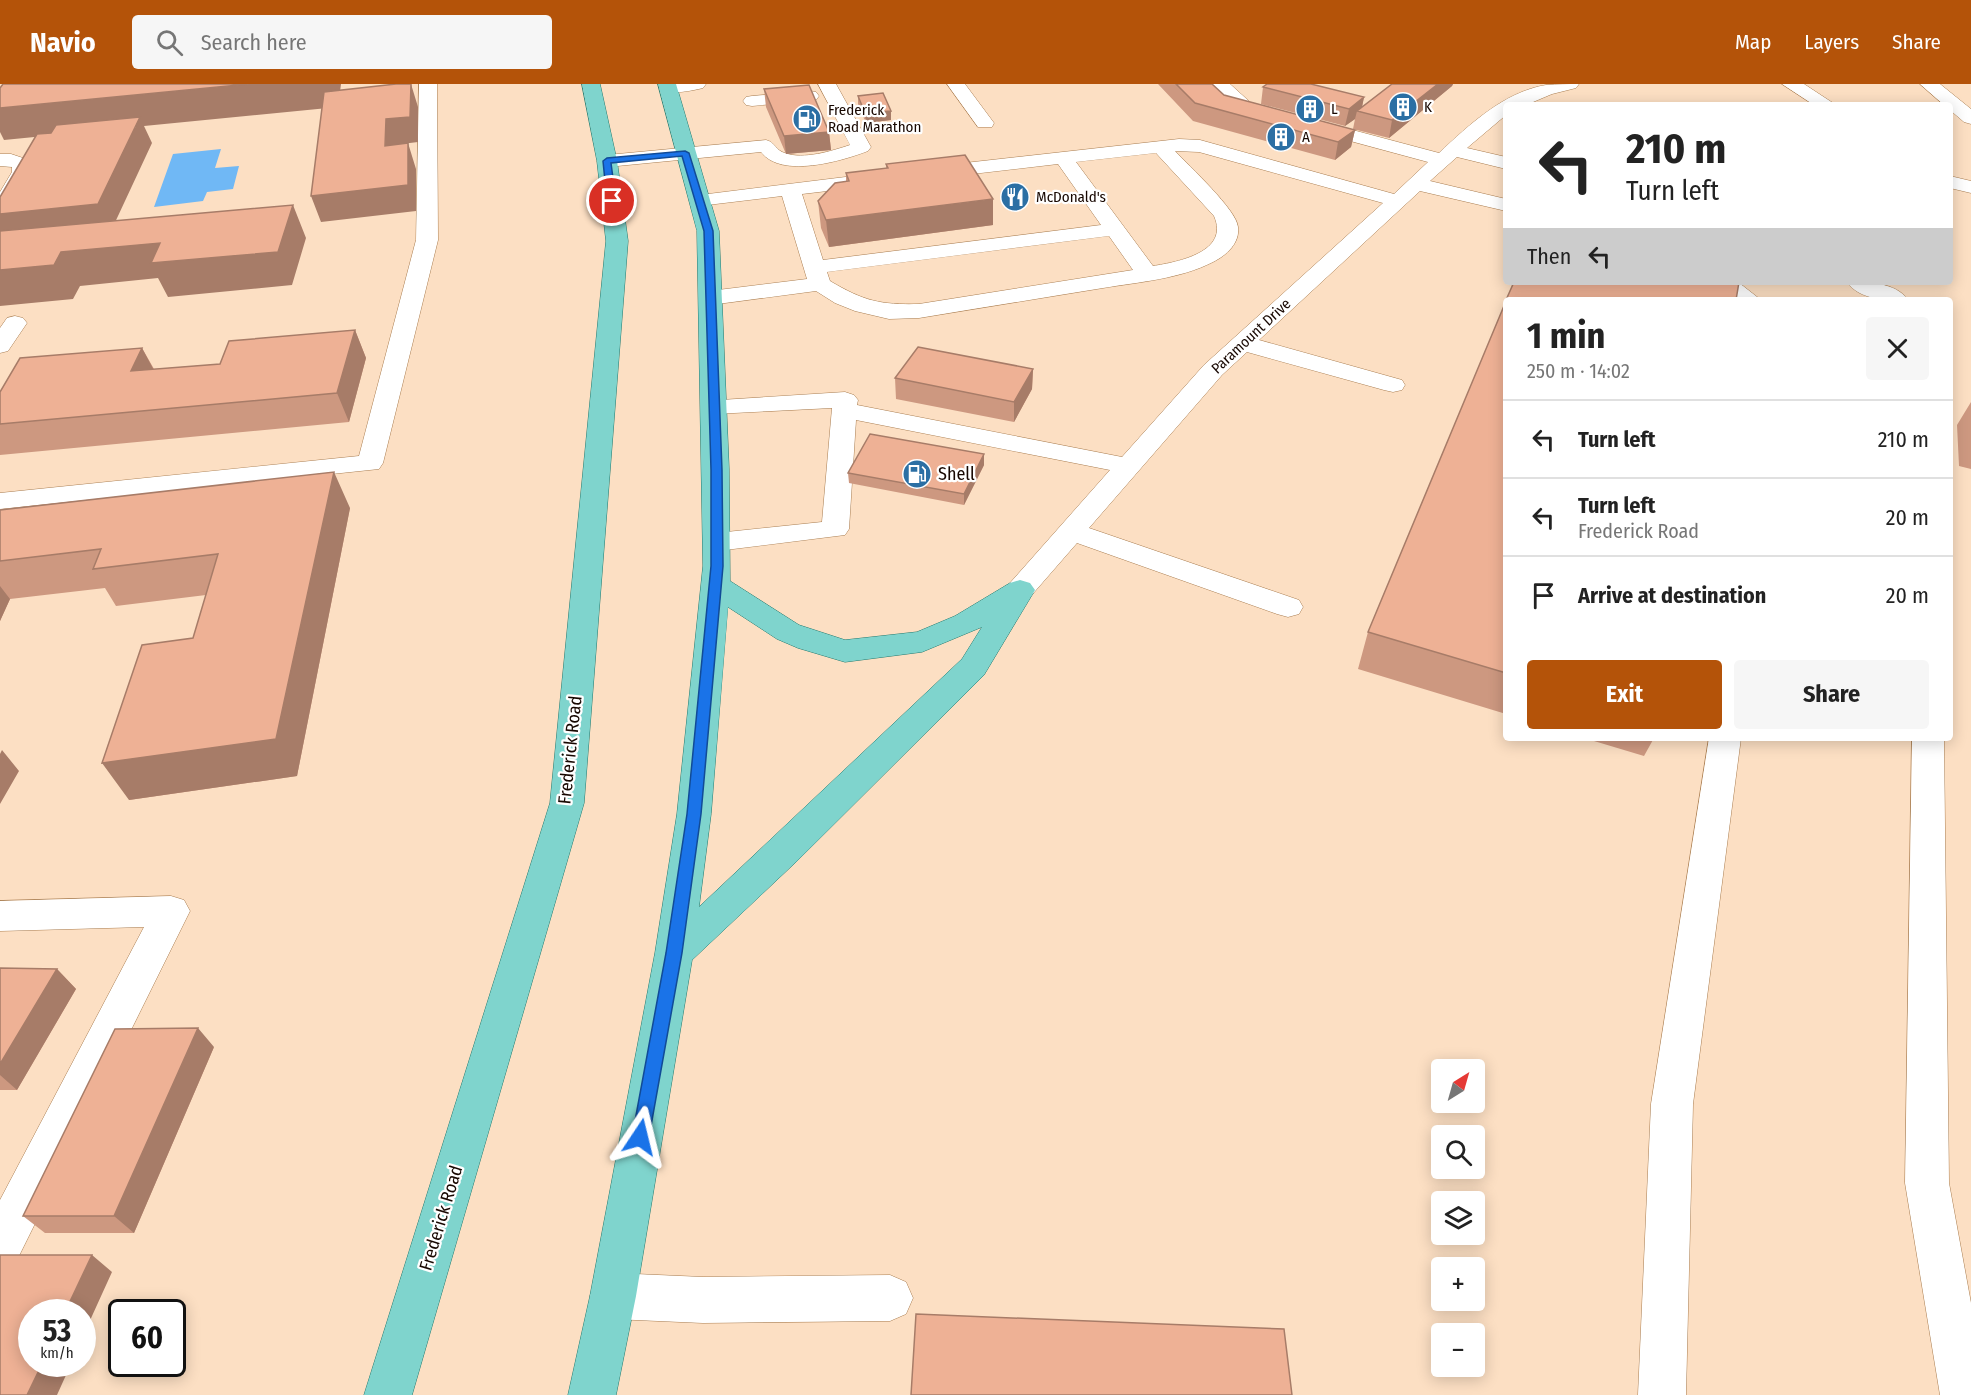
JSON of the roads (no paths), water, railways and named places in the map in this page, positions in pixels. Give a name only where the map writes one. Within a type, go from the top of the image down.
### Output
[{"type":"main road","name":"Frederick Road","points":[[388,1395],[567,803],[616,240],[607,161],[591,84]]},
{"type":"main road","points":[[592,1395],[674,953],[694,814],[715,585],[717,542],[708,231],[668,86]]},
{"type":"main road","points":[[715,585],[788,632],[809,641],[845,651],[922,642],[966,623],[1020,590]]},
{"type":"main road","points":[[674,953],[783,852],[973,667],[1020,590]]},
{"type":"street","points":[[0,501],[370,463],[427,240],[428,84]]},
{"type":"street","points":[[668,86],[696,84]]},
{"type":"street","points":[[956,84],[985,123]]},
{"type":"street","points":[[1220,84],[1245,107],[1448,155],[1503,163]]},
{"type":"street","name":"Paramount Drive","points":[[1521,102],[1542,92],[1570,84]]},
{"type":"street","points":[[1791,84],[1822,102]]},
{"type":"street","points":[[1929,84],[1951,102]]},
{"type":"street","points":[[830,89],[838,122],[861,147],[848,153],[792,161],[774,157],[749,93],[830,89]]},
{"type":"street","points":[[1542,92],[1564,102]]},
{"type":"street","points":[[1953,103],[1971,118]]},
{"type":"street","name":"Paramount Drive","points":[[1020,590],[1213,370],[1448,155],[1503,112]]},
{"type":"street","points":[[607,161],[685,153],[766,135]]},
{"type":"street","points":[[699,200],[1161,147],[1200,146],[1398,201]]},
{"type":"street","points":[[790,189],[818,276],[843,298],[864,306],[889,312],[919,311],[1147,274],[1195,263],[1217,251],[1227,238],[1228,228],[1223,214],[1161,147]]},
{"type":"street","points":[[1063,158],[1147,274]]},
{"type":"street","points":[[0,160],[22,164],[21,172],[0,208]]},
{"type":"street","points":[[1953,183],[1971,187]]},
{"type":"street","points":[[1416,184],[1503,204]]},
{"type":"street","points":[[710,298],[818,276],[1115,229]]},
{"type":"street","points":[[1728,285],[1746,297]]},
{"type":"street","points":[[1864,285],[1890,297]]},
{"type":"street","points":[[0,346],[15,323]]},
{"type":"street","points":[[1243,343],[1393,385]]},
{"type":"street","points":[[714,406],[845,400],[835,529],[717,542]]},
{"type":"street","points":[[844,410],[1129,466]]},
{"type":"street","points":[[1072,532],[1288,607]]},
{"type":"street","points":[[1662,1395],[1672,1104],[1725,741]]},
{"type":"street","points":[[1928,741],[1927,1183],[1964,1395]]},
{"type":"street","points":[[0,916],[171,911],[0,1246]]},
{"type":"street","points":[[612,1296],[703,1300],[890,1298]]},
{"type":"water","points":[[221,149],[215,168],[239,166],[233,189],[207,192],[203,201],[154,207],[173,154]]},
{"type":"place","name":"K","points":[[1403,107]]},
{"type":"place","name":"L","points":[[1310,109]]},
{"type":"place","name":"Frederick Road Marathon","points":[[807,119]]},
{"type":"place","name":"A","points":[[1281,137]]},
{"type":"place","name":"McDonald's","points":[[1015,197]]},
{"type":"place","name":"Shell","points":[[917,474]]}]
